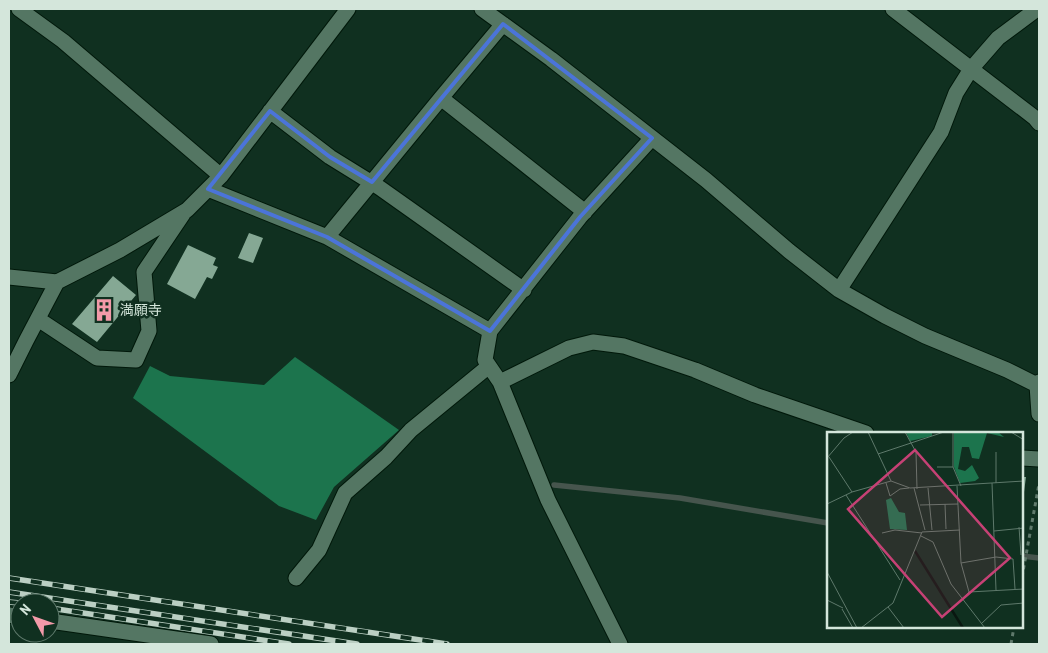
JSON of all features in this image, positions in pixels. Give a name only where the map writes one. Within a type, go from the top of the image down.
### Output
[{"type":"street","points":[[19,9],[63,41],[221,176]]},
{"type":"street","points":[[38,319],[97,358],[136,360],[149,330],[144,272],[187,210],[221,176],[348,9]]},
{"type":"street","points":[[482,9],[551,59],[706,180],[789,251],[840,290],[925,336],[1038,383],[1039,414]]},
{"type":"street","points":[[893,9],[971,68],[1039,123]]},
{"type":"street","points":[[840,290],[941,132],[956,93],[971,68],[998,38],[1037,9]]},
{"type":"street","points":[[327,237],[503,24]]},
{"type":"street","points":[[441,98],[585,212]]},
{"type":"street","points":[[270,111],[330,156],[372,182],[524,290]]},
{"type":"street","points":[[620,644],[548,500],[500,382],[485,360],[490,331],[585,212],[652,138]]},
{"type":"street","points":[[208,189],[327,237],[490,331]]},
{"type":"street","points":[[9,277],[57,282],[120,250],[187,210]]},
{"type":"street","points":[[9,376],[57,282]]},
{"type":"street","points":[[500,382],[570,348],[593,342],[624,346],[695,370],[754,395],[863,432]]},
{"type":"street","points":[[296,578],[319,550],[345,493],[386,457],[411,430],[489,366]]},
{"type":"street","points":[[1023,458],[1039,459]]},
{"type":"street","points":[[60,622],[211,644]]},
{"type":"path","points":[[1023,572],[1039,484]]},
{"type":"path","points":[[1011,644],[1014,628]]},
{"type":"highlighted area","points":[[503,24],[652,138],[580,217],[490,331],[327,237],[208,189],[270,111],[330,157],[372,182]]},
{"type":"green space","points":[[295,357],[399,430],[334,487],[316,520],[279,506],[133,398],[150,366],[170,376],[264,385]]},
{"type":"building","points":[[249,233],[263,238],[253,263],[238,258]]},
{"type":"building","points":[[188,245],[216,258],[213,265],[218,267],[212,279],[207,277],[195,299],[167,284]]},
{"type":"building","name":"満願寺","points":[[113,276],[136,295],[97,342],[72,324]]},
{"type":"building","points":[[1023,477],[1026,477],[1024,492]]},
{"type":"waterway","points":[[554,485],[680,498],[827,523]]},
{"type":"waterway","points":[[1023,556],[1039,558]]},
{"type":"railway","points":[[9,578],[447,644]]},
{"type":"railway","points":[[9,592],[357,644]]},
{"type":"railway","points":[[60,610],[289,644]]},
{"type":"place","name":"満願寺","points":[[104,310]]}]
